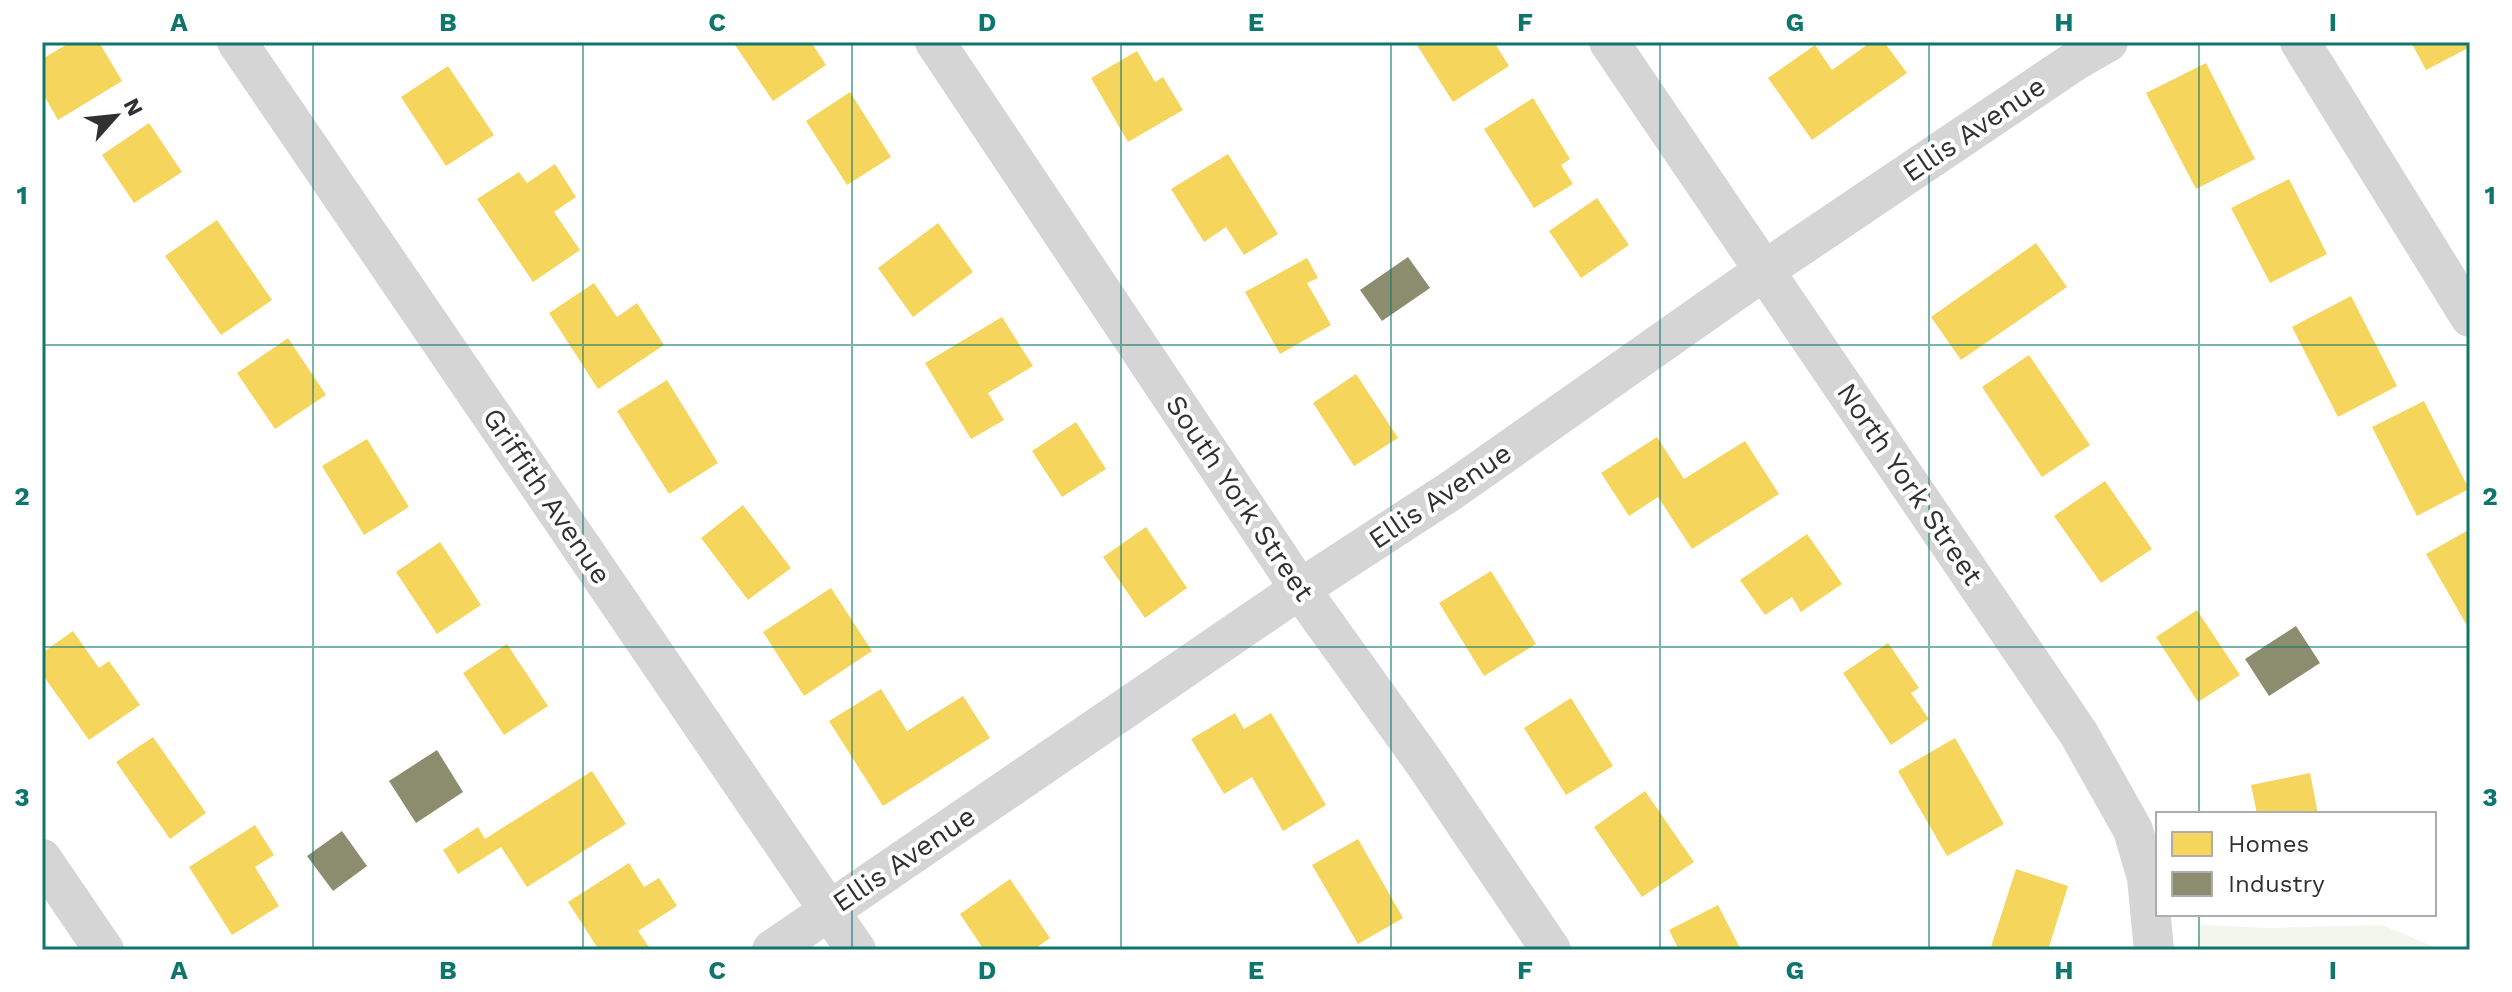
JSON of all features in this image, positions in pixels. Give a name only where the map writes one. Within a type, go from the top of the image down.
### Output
[{"type":"street","name":"Griffith Avenue","points":[[237,42],[856,950]]},
{"type":"street","name":"South York Street","points":[[935,42],[1300,589],[1426,765],[1551,950]]},
{"type":"street","name":"North York Street","points":[[1609,42],[2079,734],[2133,830],[2147,878],[2154,950]]},
{"type":"street","name":"Ellis Avenue","points":[[772,950],[1300,589],[1452,490],[1765,270],[2075,61],[2108,42]]},
{"type":"street","points":[[2300,42],[2470,317]]},
{"type":"street","points":[[42,859],[104,950]]},
{"type":"shaded area","points":[[2200,925],[2271,928],[2382,925],[2442,950],[2196,950]]},
{"type":"building: Homes","points":[[71,42],[99,42],[122,81],[58,120],[42,92],[42,59]]},
{"type":"building: Homes","points":[[733,42],[811,42],[826,65],[773,101]]},
{"type":"building: Homes","points":[[1415,42],[1494,42],[1509,66],[1453,102]]},
{"type":"building: Homes","points":[[1871,42],[1884,42],[1907,73],[1812,140],[1768,78],[1815,45],[1832,70]]},
{"type":"building: Homes","points":[[2411,42],[2470,42],[2470,47],[2426,70]]},
{"type":"building: Homes","points":[[1137,51],[1155,82],[1163,77],[1183,110],[1128,142],[1091,78]]},
{"type":"building: Homes","points":[[2206,63],[2255,159],[2196,189],[2146,93]]},
{"type":"building: Homes","points":[[448,66],[494,135],[446,166],[401,97]]},
{"type":"building: Homes","points":[[850,92],[891,157],[847,185],[806,121]]},
{"type":"building: Homes","points":[[1533,98],[1570,159],[1561,165],[1573,184],[1534,208],[1484,129]]},
{"type":"building: Homes","points":[[149,123],[182,172],[134,203],[102,155]]},
{"type":"building: Homes","points":[[1228,154],[1278,234],[1244,255],[1226,227],[1204,242],[1171,189]]},
{"type":"building: Homes","points":[[555,164],[576,197],[554,212],[580,250],[533,282],[477,199],[519,172],[527,183]]},
{"type":"building: Homes","points":[[2289,179],[2327,254],[2270,283],[2231,208]]},
{"type":"building: Homes","points":[[1597,198],[1629,245],[1581,278],[1549,231]]},
{"type":"building: Homes","points":[[217,220],[272,300],[221,335],[165,256]]},
{"type":"building: Homes","points":[[938,223],[973,272],[913,317],[878,268]]},
{"type":"building: Homes","points":[[2036,243],[2067,287],[1961,360],[1931,317]]},
{"type":"building: Homes","points":[[1307,258],[1318,278],[1307,283],[1331,325],[1280,354],[1245,292]]},
{"type":"building: Homes","points":[[594,283],[617,317],[637,303],[664,345],[598,389],[549,313]]},
{"type":"building: Homes","points":[[2351,296],[2397,386],[2338,417],[2292,327]]},
{"type":"building: Homes","points":[[1002,317],[1033,366],[988,393],[1004,420],[971,439],[925,363]]},
{"type":"building: Homes","points":[[288,338],[326,395],[275,429],[237,373]]},
{"type":"building: Homes","points":[[2029,355],[2090,445],[2042,477],[1982,387]]},
{"type":"building: Homes","points":[[1356,374],[1398,438],[1354,466],[1313,403]]},
{"type":"building: Homes","points":[[667,380],[718,463],[669,494],[617,411]]},
{"type":"building: Homes","points":[[2424,401],[2469,489],[2417,516],[2372,427]]},
{"type":"building: Homes","points":[[1076,422],[1106,469],[1062,497],[1032,451]]},
{"type":"building: Homes","points":[[1657,437],[1684,479],[1745,441],[1779,494],[1692,549],[1658,497],[1629,516],[1601,473]]},
{"type":"building: Homes","points":[[367,439],[409,507],[364,535],[322,466]]},
{"type":"building: Homes","points":[[2105,481],[2152,549],[2101,583],[2054,516]]},
{"type":"building: Homes","points":[[743,505],[791,568],[748,600],[701,538]]},
{"type":"building: Homes","points":[[1146,527],[1187,588],[1145,618],[1103,557]]},
{"type":"building: Homes","points":[[2470,529],[2470,631],[2426,554]]},
{"type":"building: Homes","points":[[1807,534],[1842,584],[1801,612],[1792,597],[1765,615],[1740,580]]},
{"type":"building: Homes","points":[[440,542],[481,605],[437,634],[396,572]]},
{"type":"building: Homes","points":[[1491,571],[1536,644],[1484,676],[1439,603]]},
{"type":"building: Homes","points":[[831,588],[872,651],[804,696],[763,632]]},
{"type":"building: Homes","points":[[2197,610],[2240,675],[2198,702],[2156,637]]},
{"type":"building: Homes","points":[[73,631],[99,668],[109,661],[140,705],[89,740],[42,674],[42,653]]},
{"type":"building: Homes","points":[[1888,643],[1919,688],[1911,693],[1929,719],[1891,745],[1843,673]]},
{"type":"building: Homes","points":[[507,644],[548,706],[504,735],[463,673]]},
{"type":"building: Homes","points":[[881,689],[907,731],[963,696],[990,738],[883,806],[829,721]]},
{"type":"building: Homes","points":[[1571,698],[1613,766],[1566,795],[1524,728]]},
{"type":"building: Homes","points":[[1235,713],[1244,729],[1271,713],[1326,805],[1283,831],[1252,777],[1224,794],[1191,739]]},
{"type":"building: Homes","points":[[153,737],[206,813],[170,839],[116,762]]},
{"type":"building: Homes","points":[[1955,738],[2004,824],[1947,856],[1898,771]]},
{"type":"building: Homes","points":[[592,771],[626,824],[527,887],[501,847],[458,874],[443,850],[478,827],[485,839]]},
{"type":"building: Homes","points":[[2310,773],[2318,812],[2257,812],[2251,785]]},
{"type":"building: Homes","points":[[1645,791],[1694,862],[1642,897],[1594,827]]},
{"type":"building: Homes","points":[[255,825],[274,855],[255,867],[279,906],[232,935],[189,867]]},
{"type":"building: Homes","points":[[1358,839],[1403,918],[1358,944],[1312,865]]},
{"type":"building: Homes","points":[[629,863],[644,887],[659,878],[677,906],[638,931],[651,950],[599,950],[568,902]]},
{"type":"building: Homes","points":[[2016,869],[2068,886],[2048,950],[1990,950]]},
{"type":"building: Homes","points":[[1010,879],[1050,938],[1033,950],[984,950],[960,914]]},
{"type":"building: Homes","points":[[1718,905],[1741,950],[1679,950],[1669,930]]},
{"type":"building: Industry","points":[[1408,257],[1430,288],[1382,321],[1360,290]]},
{"type":"building: Industry","points":[[2296,626],[2320,663],[2269,696],[2245,659]]},
{"type":"building: Industry","points":[[437,750],[463,792],[416,823],[389,781]]},
{"type":"building: Industry","points":[[342,831],[367,866],[333,891],[307,856]]}]
